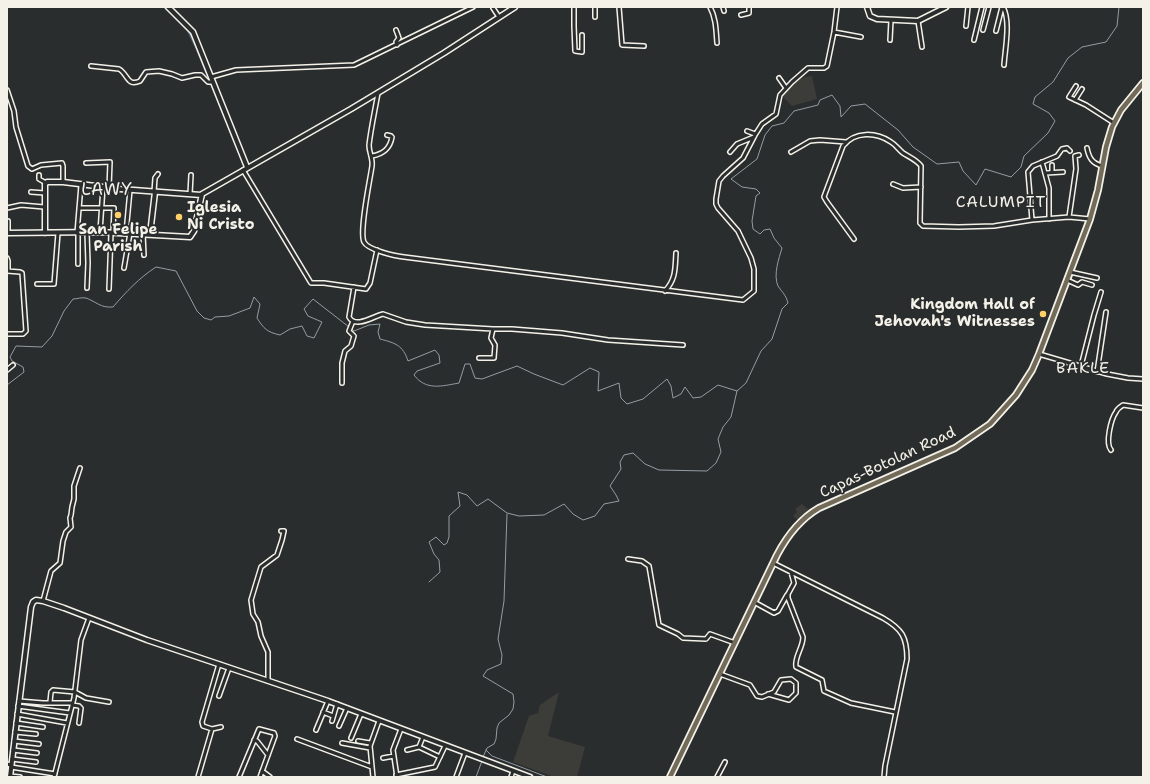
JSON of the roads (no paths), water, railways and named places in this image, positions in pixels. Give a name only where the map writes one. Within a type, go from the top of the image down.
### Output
[{"type":"main road","name":"Capas-Botolan Road","points":[[670,777],[773,563],[791,532],[802,520],[814,511],[948,451],[983,429],[996,418],[1016,395],[1032,370],[1039,354],[1090,219],[1098,190],[1106,146],[1114,123],[1143,83]]},
{"type":"street","points":[[168,7],[193,32],[247,167]]},
{"type":"street","points":[[211,77],[236,70],[351,66],[358,64],[473,7]]},
{"type":"street","points":[[39,174],[40,179],[46,183],[63,182],[130,190],[201,195],[247,167],[378,93],[444,53],[515,7]]},
{"type":"street","points":[[574,7],[576,52],[582,52],[582,36]]},
{"type":"street","points":[[595,7],[595,17]]},
{"type":"street","points":[[619,7],[622,45],[644,46]]},
{"type":"street","points":[[710,7],[715,20],[717,43]]},
{"type":"street","points":[[741,15],[749,13],[749,7]]},
{"type":"street","points":[[826,67],[834,32],[837,7]]},
{"type":"street","points":[[867,7],[868,14],[872,18],[890,20],[918,20],[946,7]]},
{"type":"street","points":[[966,26],[968,7]]},
{"type":"street","points":[[974,40],[982,7]]},
{"type":"street","points":[[983,30],[989,7]]},
{"type":"street","points":[[996,31],[1003,7]]},
{"type":"street","points":[[1003,7],[1006,16],[1007,29],[1004,65]]},
{"type":"street","points":[[493,8],[499,17]]},
{"type":"street","points":[[890,20],[890,40]]},
{"type":"street","points":[[918,20],[922,47]]},
{"type":"street","points":[[396,30],[399,38],[396,42],[397,45]]},
{"type":"street","points":[[834,32],[861,37]]},
{"type":"street","points":[[91,66],[119,69],[128,80],[134,82],[140,81],[146,72],[153,71],[172,74],[182,78],[200,75],[203,76],[208,82],[213,82]]},
{"type":"street","points":[[378,93],[370,144],[372,156],[371,168],[365,198],[362,237],[367,246],[392,255],[404,257],[745,300],[754,290],[754,275],[751,258],[738,231],[718,208],[716,201],[720,180],[743,158],[762,124],[776,114],[778,98],[786,88],[808,68],[826,67],[831,69]]},
{"type":"street","points":[[779,78],[786,88]]},
{"type":"street","points":[[1076,86],[1069,96],[1114,123]]},
{"type":"street","points":[[1075,100],[1082,89]]},
{"type":"street","points":[[7,90],[28,166],[32,168],[41,165],[62,163],[63,182]]},
{"type":"street","points":[[747,131],[755,135]]},
{"type":"street","points":[[854,239],[824,197],[840,150],[846,142],[855,137],[870,134],[891,142],[904,154],[919,163],[921,166],[921,225],[994,226],[1032,220],[1068,217],[1090,219]]},
{"type":"street","points":[[372,156],[380,154],[388,148],[392,137],[388,135]]},
{"type":"street","points":[[730,152],[737,144],[755,135]]},
{"type":"street","points":[[791,152],[810,141],[820,140],[846,142]]},
{"type":"street","points":[[1032,220],[1027,173],[1033,166],[1057,156],[1063,148],[1067,148],[1070,151]]},
{"type":"street","points":[[1087,148],[1090,158],[1096,164],[1102,166]]},
{"type":"street","points":[[1068,217],[1076,169],[1075,156],[1079,155]]},
{"type":"street","points":[[86,163],[110,162],[110,188]]},
{"type":"street","points":[[1042,162],[1049,188],[1049,219]]},
{"type":"street","points":[[1052,165],[1052,172]]},
{"type":"street","points":[[243,170],[310,282],[354,287],[365,290],[368,288],[377,250]]},
{"type":"street","points":[[1046,173],[1063,172]]},
{"type":"street","points":[[150,234],[155,178],[158,174]]},
{"type":"street","points":[[190,194],[191,175]]},
{"type":"street","points":[[45,233],[44,207],[46,183]]},
{"type":"street","points":[[893,184],[903,188],[921,187]]},
{"type":"street","points":[[78,264],[81,185]]},
{"type":"street","points":[[100,232],[103,187]]},
{"type":"street","points":[[124,268],[128,233],[130,190]]},
{"type":"street","points":[[32,192],[45,193]]},
{"type":"street","points":[[8,221],[8,233],[100,232],[190,237],[194,231],[201,195]]},
{"type":"street","points":[[7,208],[21,205],[44,207]]},
{"type":"street","points":[[79,208],[114,208],[109,289]]},
{"type":"street","points":[[37,284],[54,284],[58,233]]},
{"type":"street","points":[[87,233],[87,288]]},
{"type":"street","points":[[143,234],[144,255]]},
{"type":"street","points":[[665,291],[672,283],[674,277],[676,253]]},
{"type":"street","points":[[7,258],[7,271],[22,273],[26,331],[24,334],[7,334]]},
{"type":"street","points":[[1070,272],[1097,278]]},
{"type":"street","points":[[1067,280],[1078,285],[1082,282],[1092,285]]},
{"type":"street","points":[[342,383],[342,363],[345,351],[351,346],[354,336],[349,331],[351,325],[349,317],[354,287]]},
{"type":"street","points":[[1081,366],[1094,315],[1102,292]]},
{"type":"street","points":[[1097,372],[1106,312]]},
{"type":"street","points":[[351,325],[383,314],[406,322],[419,324],[562,333],[608,340],[682,346]]},
{"type":"street","points":[[479,358],[494,358],[495,345],[491,338],[493,329]]},
{"type":"street","points":[[1039,354],[1097,372],[1128,378],[1143,379]]},
{"type":"street","points":[[7,370],[13,365]]},
{"type":"street","points":[[1111,450],[1108,444],[1113,418],[1116,411],[1123,405],[1143,408]]},
{"type":"street","points":[[43,601],[51,571],[60,563],[63,541],[66,532],[71,527],[70,519],[74,499],[74,486],[80,468]]},
{"type":"street","points":[[268,681],[268,652],[261,636],[258,622],[253,614],[251,600],[261,567],[277,555],[284,531],[281,531]]},
{"type":"street","points":[[628,559],[644,562],[649,566],[654,600],[660,626],[678,634],[683,638],[706,639],[710,634],[734,643]]},
{"type":"street","points":[[773,563],[883,618],[892,623],[902,634],[907,646],[907,659],[884,777]]},
{"type":"street","points":[[754,602],[774,613],[778,611],[794,583],[791,572]]},
{"type":"street","points":[[788,594],[789,603],[803,637],[796,667],[820,679],[823,682],[824,691],[844,701],[896,712]]},
{"type":"street","points":[[20,777],[10,776],[10,766],[31,605],[35,601],[43,601],[90,617],[147,640],[337,704],[513,771],[522,776],[530,777]]},
{"type":"street","points":[[10,766],[54,775],[73,704],[80,640],[90,617]]},
{"type":"street","points":[[219,664],[202,722],[203,726],[212,729],[221,727]]},
{"type":"street","points":[[219,696],[229,668]]},
{"type":"street","points":[[720,674],[750,685],[762,698],[768,694],[775,690],[778,682],[781,680],[791,679],[796,683],[796,693],[789,700],[768,694]]},
{"type":"street","points":[[50,702],[52,690],[75,692],[86,698],[109,702]]},
{"type":"street","points":[[19,701],[50,702],[80,706],[79,723]]},
{"type":"street","points":[[316,730],[328,701]]},
{"type":"street","points":[[332,721],[337,704]]},
{"type":"street","points":[[18,706],[70,713]]},
{"type":"street","points":[[339,726],[347,708]]},
{"type":"street","points":[[323,712],[343,719]]},
{"type":"street","points":[[17,714],[67,723]]},
{"type":"street","points":[[351,738],[361,714]]},
{"type":"street","points":[[373,777],[370,743],[380,721]]},
{"type":"street","points":[[16,723],[43,727]]},
{"type":"street","points":[[198,777],[212,729]]},
{"type":"street","points":[[239,777],[259,729],[274,733],[275,736],[260,777]]},
{"type":"street","points":[[401,729],[394,747],[396,776],[435,767],[444,746]]},
{"type":"street","points":[[15,732],[36,734]]},
{"type":"street","points":[[419,748],[423,737]]},
{"type":"street","points":[[297,739],[372,767]]},
{"type":"street","points":[[254,740],[258,741],[268,755]]},
{"type":"street","points":[[14,741],[39,744]]},
{"type":"street","points":[[358,741],[370,743]]},
{"type":"street","points":[[342,743],[370,748]]},
{"type":"street","points":[[407,750],[419,748],[440,757]]},
{"type":"street","points":[[13,750],[37,753]]},
{"type":"street","points":[[456,777],[465,753]]},
{"type":"street","points":[[383,758],[394,756]]},
{"type":"street","points":[[12,759],[36,762]]},
{"type":"street","points":[[717,777],[725,762]]},
{"type":"street","points":[[262,771],[270,777]]},
{"type":"street","points":[[511,777],[513,771]]},
{"type":"waterway","points":[[165,7],[172,13]]},
{"type":"waterway","points":[[352,329],[354,331],[369,325],[380,324],[378,332],[380,339],[401,348],[404,351],[408,361],[435,350],[439,355],[440,363],[417,371],[414,375],[424,383],[435,386],[459,383],[465,364],[470,364],[475,378],[482,379],[517,366],[563,385],[590,368],[599,372],[598,391],[619,383],[621,398],[627,404],[643,399],[667,379],[671,386],[673,398],[681,394],[685,387],[693,398],[701,397],[718,385],[737,391],[746,383],[761,351],[772,339],[782,309],[788,303],[778,286],[776,277],[782,248],[774,238],[770,229],[764,230],[760,234],[753,229],[752,221],[756,196],[760,193],[756,189],[742,187],[731,179],[757,159],[765,135],[772,126],[784,123],[794,111],[818,105],[820,100],[832,95],[840,106],[841,117],[851,106],[865,104],[898,130],[913,147],[937,164],[959,162],[963,171],[976,185],[985,169],[1011,177],[1021,167],[1024,156],[1048,133],[1055,121],[1049,113],[1033,104],[1035,97],[1053,82],[1068,58],[1082,47],[1106,42],[1117,26],[1119,7]]},
{"type":"waterway","points":[[187,28],[245,167]]},
{"type":"waterway","points":[[7,385],[24,372],[23,367],[12,361],[10,357],[16,346],[42,347],[52,336],[64,311],[73,299],[86,298],[102,306],[113,307],[133,286],[156,267],[176,271],[197,311],[204,318],[211,320],[215,317],[229,316],[250,308],[254,297],[260,304],[257,318],[266,330],[280,335],[290,329],[302,326],[307,336],[314,338],[322,322],[308,316],[304,309],[313,299],[349,327]]},
{"type":"waterway","points":[[429,582],[440,572],[439,560],[434,554],[429,542],[436,537],[444,545],[447,543],[449,537],[449,516],[460,506],[458,492],[467,495],[477,506],[488,499],[507,513],[519,516],[544,515],[564,504],[573,514],[583,520],[595,516],[604,504],[619,501],[610,486],[621,469],[620,462],[624,455],[633,453],[645,464],[659,470],[707,471],[716,463],[721,452],[718,439],[723,427],[731,417],[737,391]]},
{"type":"waterway","points":[[483,757],[487,748],[494,744],[499,723],[509,715],[513,709],[514,702],[513,694],[483,676],[487,670],[501,664],[502,655],[498,639],[504,601],[507,514]]},
{"type":"waterway","points":[[486,750],[492,756],[547,777]]},
{"type":"waterway","points":[[476,777],[482,761]]},
{"type":"place","name":"San Felipe Parish","points":[[118,215]]},
{"type":"place","name":"Iglesia Ni Cristo","points":[[179,217]]},
{"type":"place","name":"Kingdom Hall of Jehovah's Witnesses","points":[[1043,314]]},
{"type":"district","name":"LAWY","points":[[107,191]]},
{"type":"district","name":"CALUMPIT","points":[[1001,203]]},
{"type":"district","name":"BAKLE","points":[[1083,369]]}]
